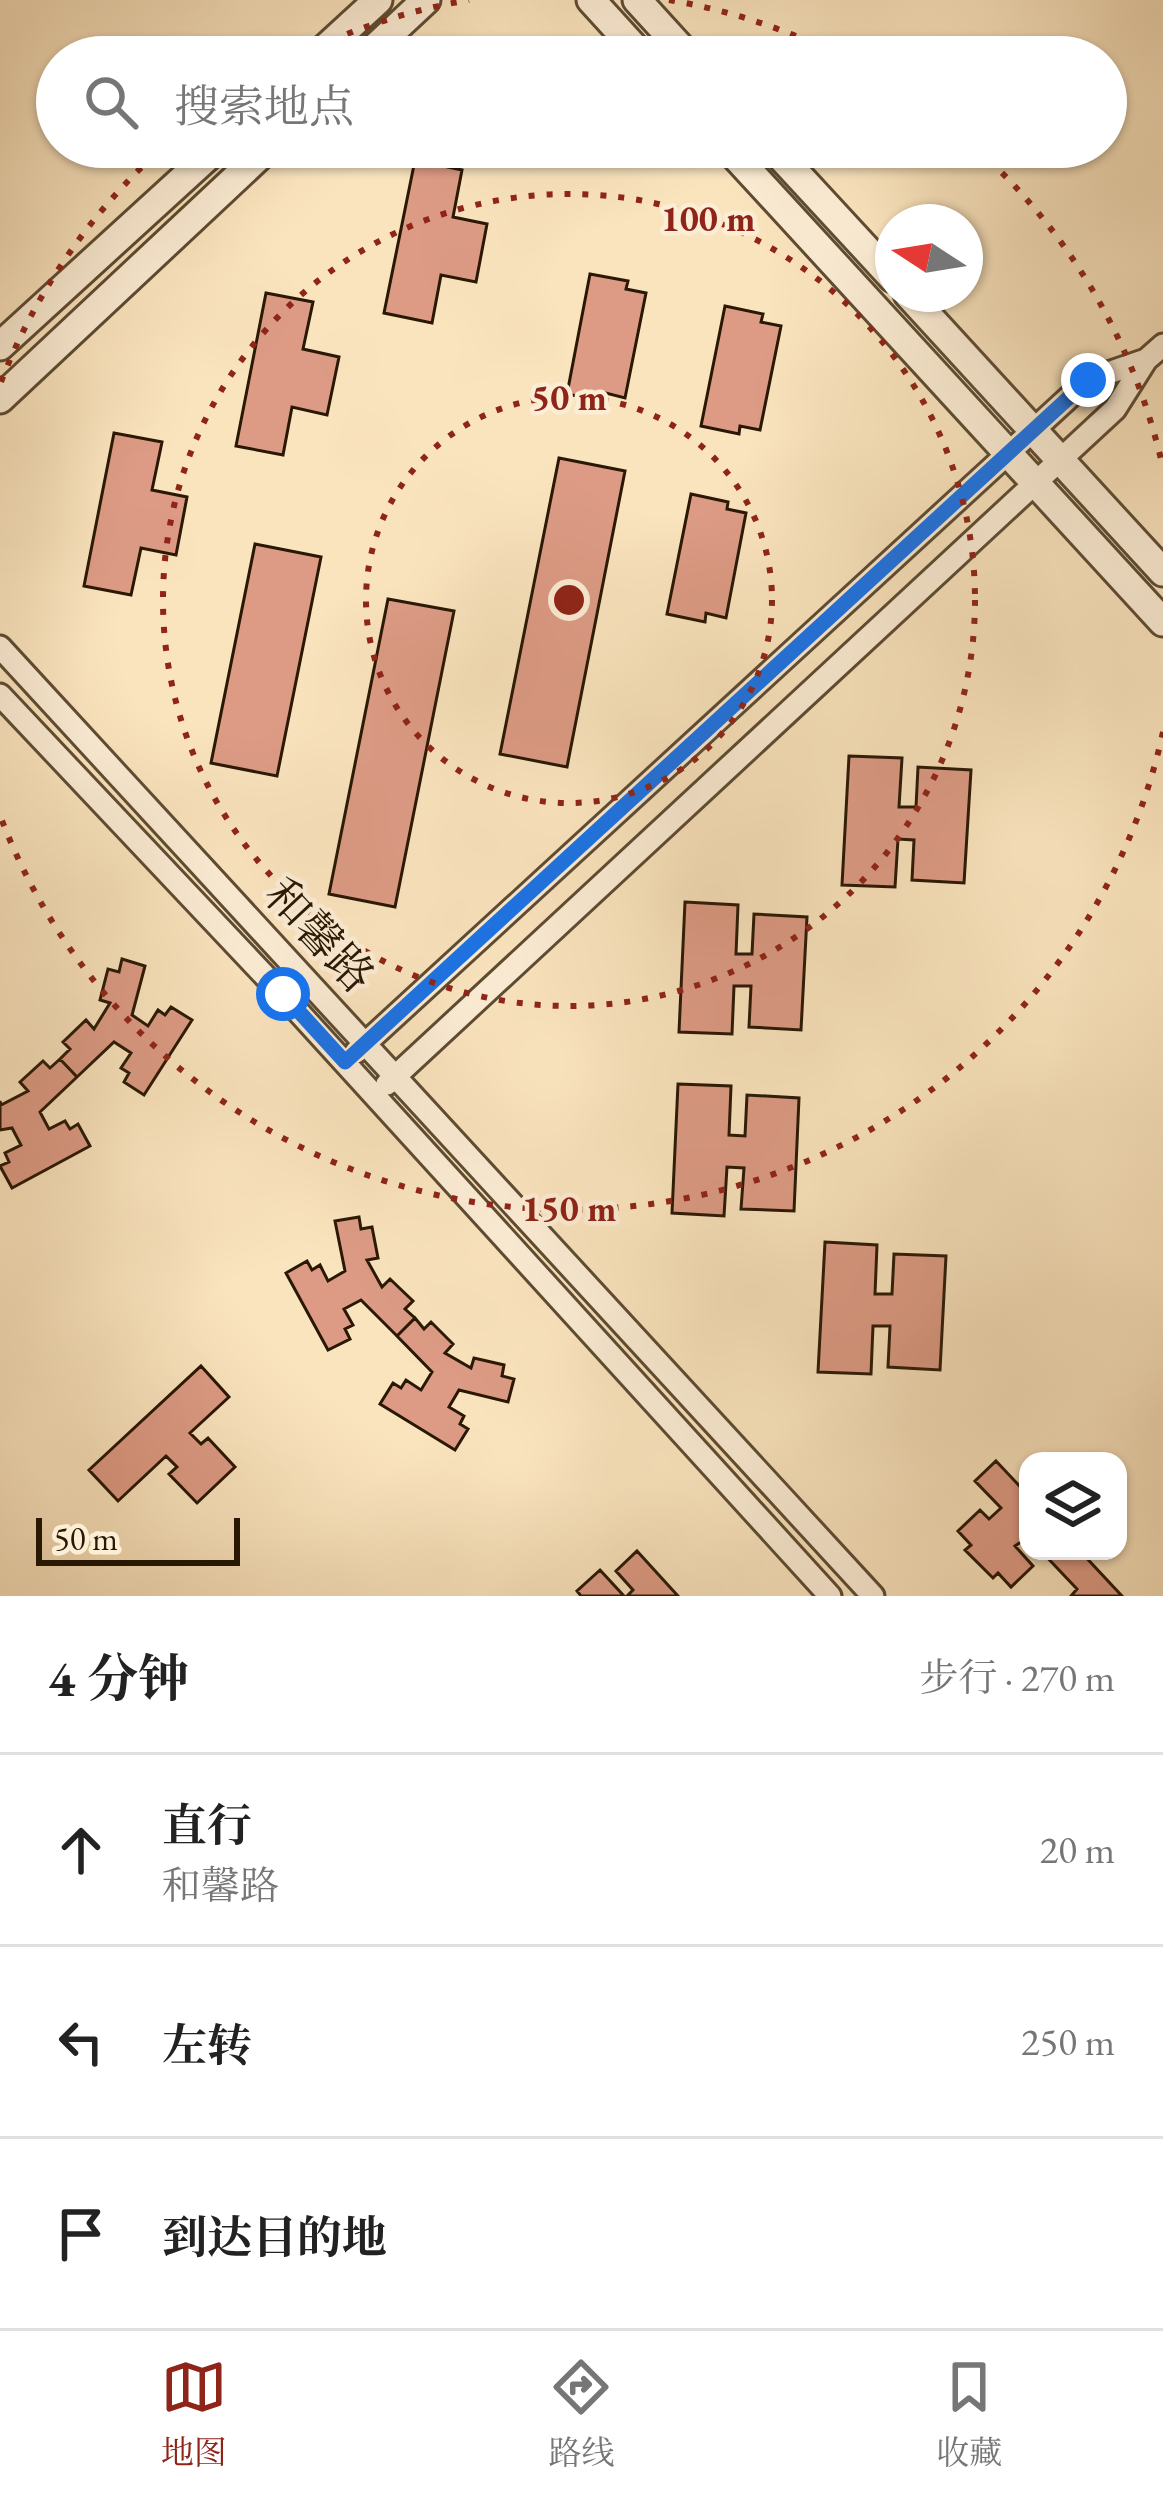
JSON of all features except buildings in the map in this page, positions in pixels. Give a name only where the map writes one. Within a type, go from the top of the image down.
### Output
[{"type":"street","points":[[339,36],[378,0]]},
{"type":"street","points":[[387,36],[426,0]]},
{"type":"street","points":[[591,0],[624,36]]},
{"type":"street","points":[[637,0],[670,36]]},
{"type":"street","points":[[0,346],[195,168]]},
{"type":"street","points":[[0,399],[247,168]]},
{"type":"street","points":[[746,168],[1163,622]]},
{"type":"street","points":[[791,168],[875,259]]},
{"type":"street","points":[[925,312],[1163,572]]},
{"type":"street","points":[[345,1062],[1088,380],[1155,352]]},
{"type":"street","points":[[374,1095],[1115,409],[1155,352]]},
{"type":"street","name":"和馨路","points":[[0,647],[873,1596]]},
{"type":"street","name":"和馨路","points":[[0,694],[345,1062],[830,1596]]},
{"type":"route","points":[[283,994],[345,1062],[1088,380]]}]
